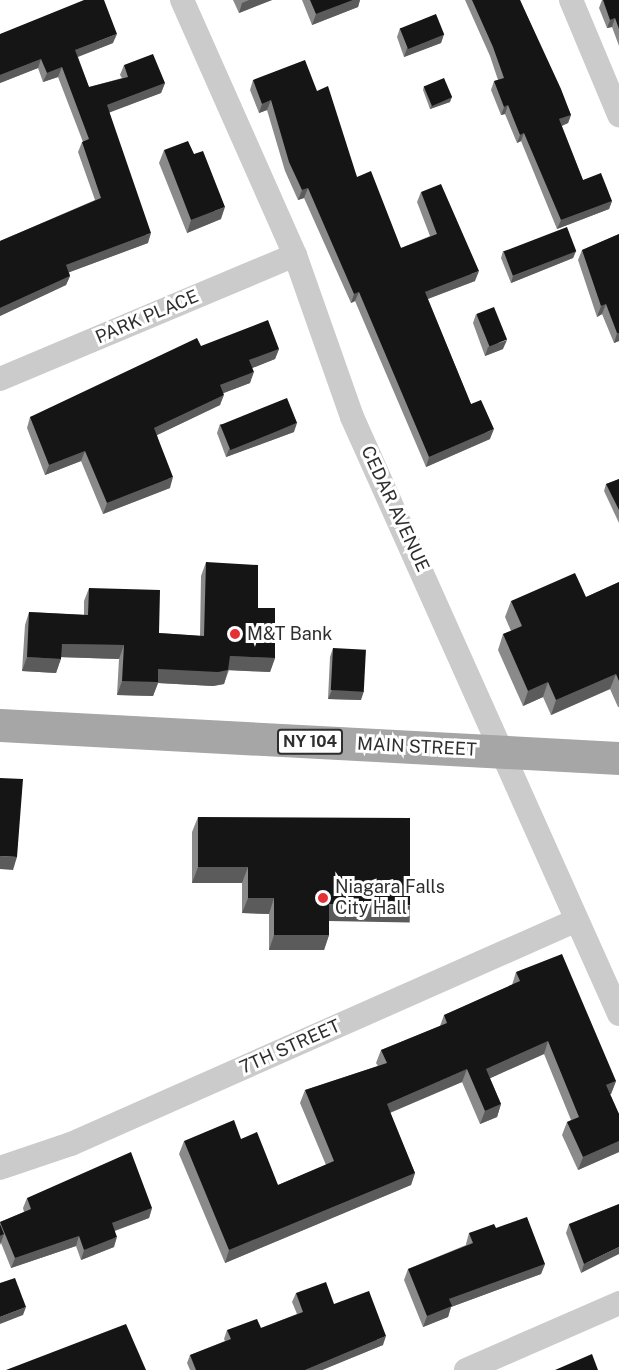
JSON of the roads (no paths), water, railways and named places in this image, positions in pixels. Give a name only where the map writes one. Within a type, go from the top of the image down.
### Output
[{"type":"main road","name":"MAIN STREET","points":[[0,725],[619,758]]},
{"type":"street","name":"CEDAR AVENUE","points":[[182,0],[295,255],[351,417],[619,1014]]},
{"type":"street","points":[[571,0],[619,115]]},
{"type":"street","name":"PARK PLACE","points":[[0,379],[295,255]]},
{"type":"street","name":"7TH STREET","points":[[0,1168],[70,1144],[577,920]]},
{"type":"street","points":[[466,1370],[619,1303]]},
{"type":"place","name":"M&T Bank","points":[[235,634]]},
{"type":"place","name":"Niagara Falls City Hall","points":[[323,898]]}]
